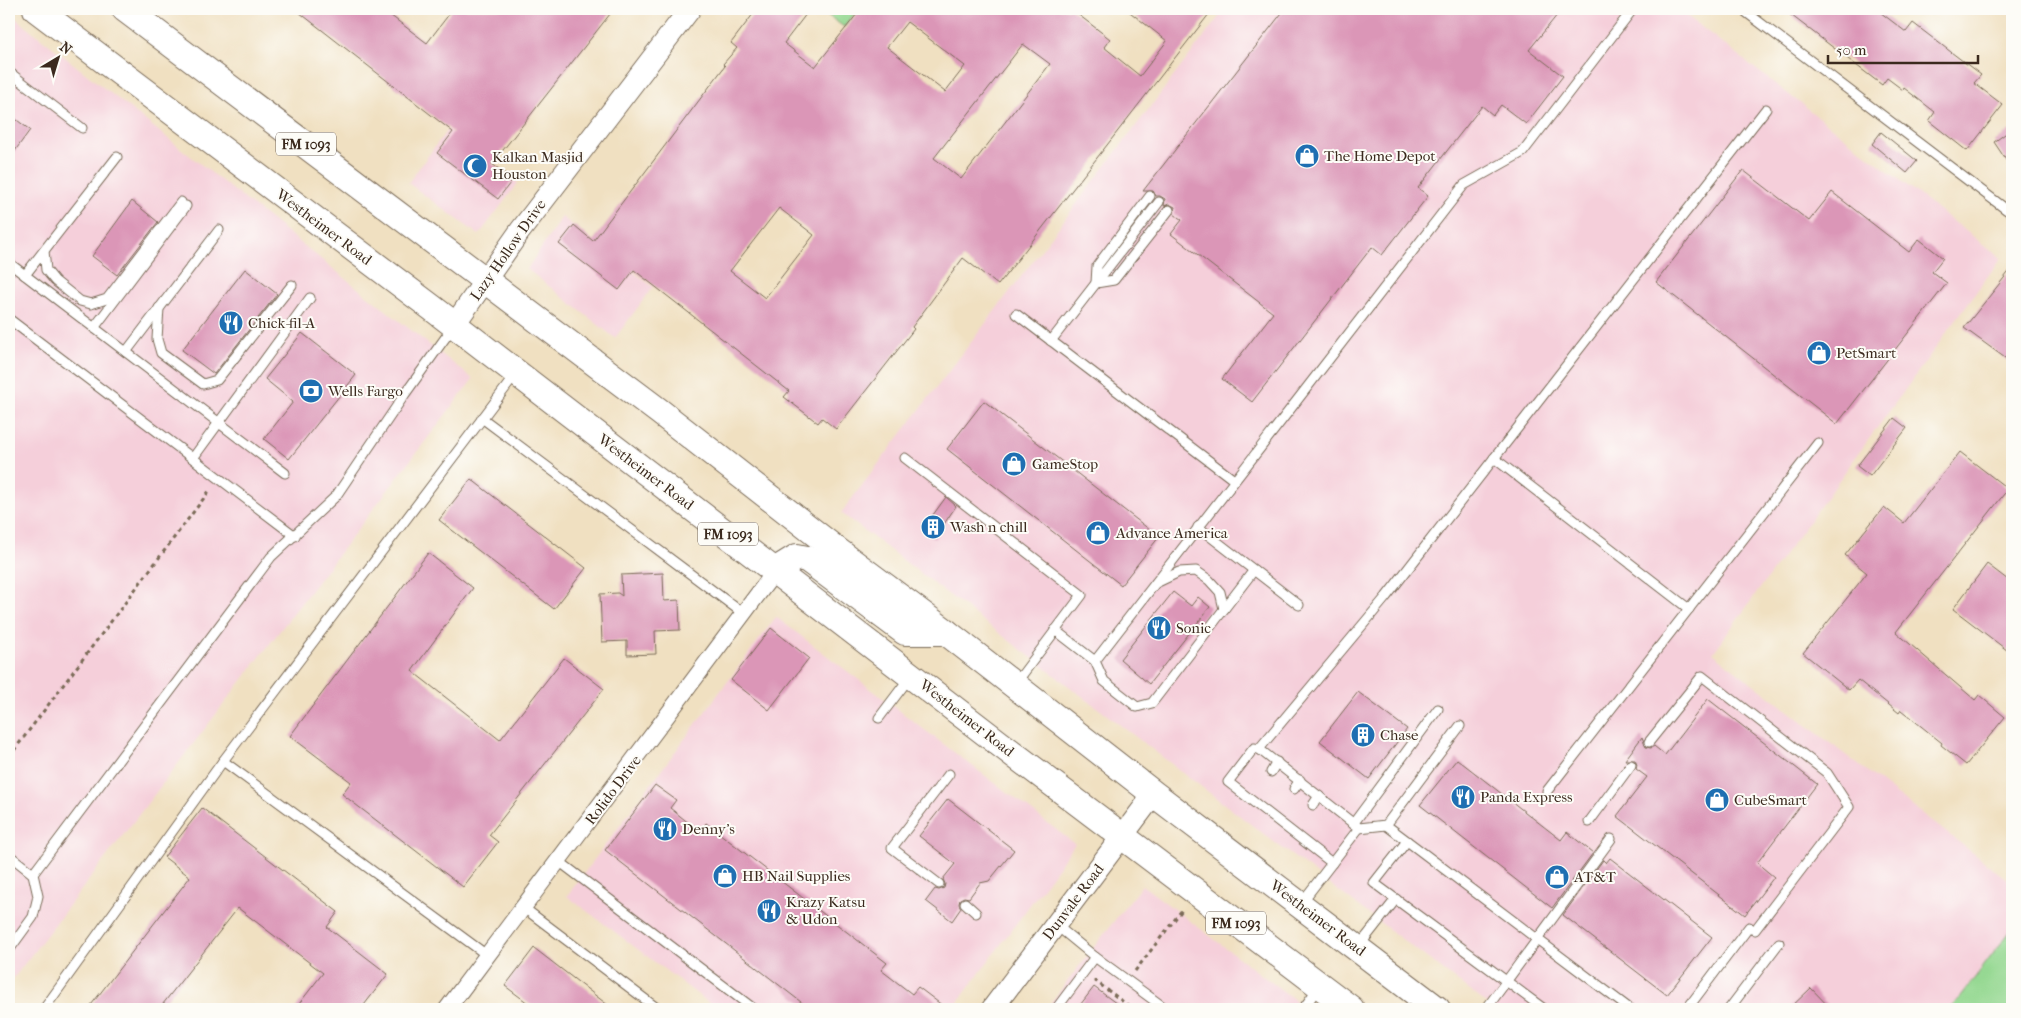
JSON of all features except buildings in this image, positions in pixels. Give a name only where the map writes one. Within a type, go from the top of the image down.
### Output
[{"type":"main road","name":"Westheimer Road","points":[[36,9],[776,570],[1122,837],[1351,1009]]},
{"type":"main road","name":"Westheimer Road","points":[[124,9],[487,280],[1154,794],[1437,1009]]},
{"type":"main road","points":[[776,570],[797,557],[807,559],[904,632],[946,632]]},
{"type":"street","name":"Lazy Hollow Drive","points":[[454,325],[520,231],[690,9]]},
{"type":"street","name":"Rolido Drive","points":[[448,1009],[560,862],[776,570]]},
{"type":"street","name":"Dunvale Road","points":[[992,1009],[1154,794]]},
{"type":"lane","points":[[1095,661],[1464,185],[1523,152],[1633,9]]},
{"type":"lane","points":[[1742,9],[2007,210],[2012,210]]},
{"type":"lane","points":[[9,72],[82,128]]},
{"type":"lane","points":[[1259,749],[1386,597],[1766,108]]},
{"type":"lane","points":[[25,275],[117,156]]},
{"type":"lane","points":[[1096,283],[1097,266],[1150,196]]},
{"type":"lane","points":[[1051,341],[1159,202]]},
{"type":"lane","points":[[44,251],[46,270],[55,281],[80,300],[91,304],[106,299],[183,204],[94,328]]},
{"type":"lane","points":[[1096,283],[1114,280],[1169,210]]},
{"type":"lane","points":[[126,352],[219,230]]},
{"type":"lane","points":[[9,263],[285,473]]},
{"type":"lane","points":[[159,308],[157,339],[161,353],[203,384],[217,380],[292,285]]},
{"type":"lane","points":[[193,458],[310,298]]},
{"type":"lane","points":[[1016,314],[1234,480]]},
{"type":"lane","points":[[9,320],[295,536]]},
{"type":"lane","points":[[33,874],[271,557],[336,496],[454,325]]},
{"type":"lane","points":[[44,1009],[223,760],[516,374]]},
{"type":"lane","points":[[482,418],[744,614]]},
{"type":"lane","points":[[1547,791],[1818,443]]},
{"type":"lane","points":[[905,458],[1082,594],[1014,685]]},
{"type":"lane","points":[[1494,458],[1689,609]]},
{"type":"lane","points":[[1198,527],[1299,604]]},
{"type":"lane","points":[[1055,630],[1095,661],[1104,681],[1137,707],[1152,703],[1254,570]]},
{"type":"lane","points":[[1155,583],[1179,572],[1196,571],[1209,580],[1220,592],[1224,609]]},
{"type":"lane","points":[[879,718],[912,675]]},
{"type":"lane","points":[[1649,742],[1702,676],[1827,773],[1848,807],[1687,1009]]},
{"type":"lane","points":[[1300,904],[1332,862],[1438,709]]},
{"type":"lane","points":[[1386,824],[1460,726]]},
{"type":"lane","points":[[1332,862],[1228,782],[1254,748],[1259,749],[1300,780],[1319,796],[1335,815],[1356,826],[1386,824],[1630,1009]]},
{"type":"lane","points":[[223,760],[488,956]]},
{"type":"lane","points":[[1271,772],[1277,762]]},
{"type":"lane","points":[[1589,822],[1632,765]]},
{"type":"lane","points":[[939,884],[892,848],[950,774]]},
{"type":"lane","points":[[1294,789],[1300,780]]},
{"type":"lane","points":[[1250,800],[1256,792]]},
{"type":"lane","points":[[1313,804],[1319,796]]},
{"type":"lane","points":[[1273,818],[1279,809]]},
{"type":"lane","points":[[1293,832],[1299,824]]},
{"type":"lane","points":[[1313,848],[1319,838]]},
{"type":"lane","points":[[1486,1009],[1611,839]]},
{"type":"lane","points":[[1407,840],[1374,883],[1544,1009]]},
{"type":"lane","points":[[9,855],[33,874],[38,896],[33,917],[9,950]]},
{"type":"lane","points":[[560,862],[754,1009]]},
{"type":"lane","points":[[1357,948],[1396,899]]},
{"type":"lane","points":[[965,903],[976,913]]},
{"type":"lane","points":[[524,908],[658,1009]]},
{"type":"lane","points":[[1056,925],[1095,957],[1166,1009]]},
{"type":"lane","points":[[1728,1009],[1779,943]]},
{"type":"lane","points":[[1056,1009],[1095,957]]},
{"type":"lane","points":[[1303,1009],[1320,986]]},
{"type":"path","points":[[9,756],[219,478]]},
{"type":"path","points":[[1116,996],[1182,910]]},
{"type":"path","points":[[1092,979],[1133,1009]]},
{"type":"shaded area","points":[[1225,9],[1678,9],[2001,258],[1713,653],[2012,883],[2012,1009],[1494,1009],[841,513]]},
{"type":"shaded area","points":[[9,13],[473,379],[9,984]]},
{"type":"shaded area","points":[[448,129],[518,183],[479,235],[408,183]]},
{"type":"shaded area","points":[[562,217],[653,287],[615,338],[527,269]]},
{"type":"shaded area","points":[[776,617],[1075,844],[953,1009],[717,1009],[567,896]]},
{"type":"shaded area","points":[[1142,885],[1307,1009],[1046,1009]]},
{"type":"green space","points":[[819,9],[858,9],[844,27]]},
{"type":"green space","points":[[2012,929],[2012,1009],[1951,1009]]},
{"type":"place","name":"The Home Depot","points":[[1307,156]]},
{"type":"place","name":"Kalkan Masjid Houston","points":[[475,166]]},
{"type":"place","name":"Chick-fil-A","points":[[231,323]]},
{"type":"place","name":"PetSmart","points":[[1819,353]]},
{"type":"place","name":"Wells Fargo","points":[[311,391]]},
{"type":"place","name":"GameStop","points":[[1014,464]]},
{"type":"place","name":"Wash n chill","points":[[933,527]]},
{"type":"place","name":"Advance America","points":[[1098,533]]},
{"type":"place","name":"Sonic","points":[[1159,628]]},
{"type":"place","name":"Chase","points":[[1363,735]]},
{"type":"place","name":"Panda Express","points":[[1463,797]]},
{"type":"place","name":"CubeSmart","points":[[1717,800]]},
{"type":"place","name":"Denny's","points":[[665,829]]},
{"type":"place","name":"HB Nail Supplies","points":[[725,876]]},
{"type":"place","name":"AT&T","points":[[1557,877]]},
{"type":"place","name":"Krazy Katsu & Udon","points":[[769,911]]}]
